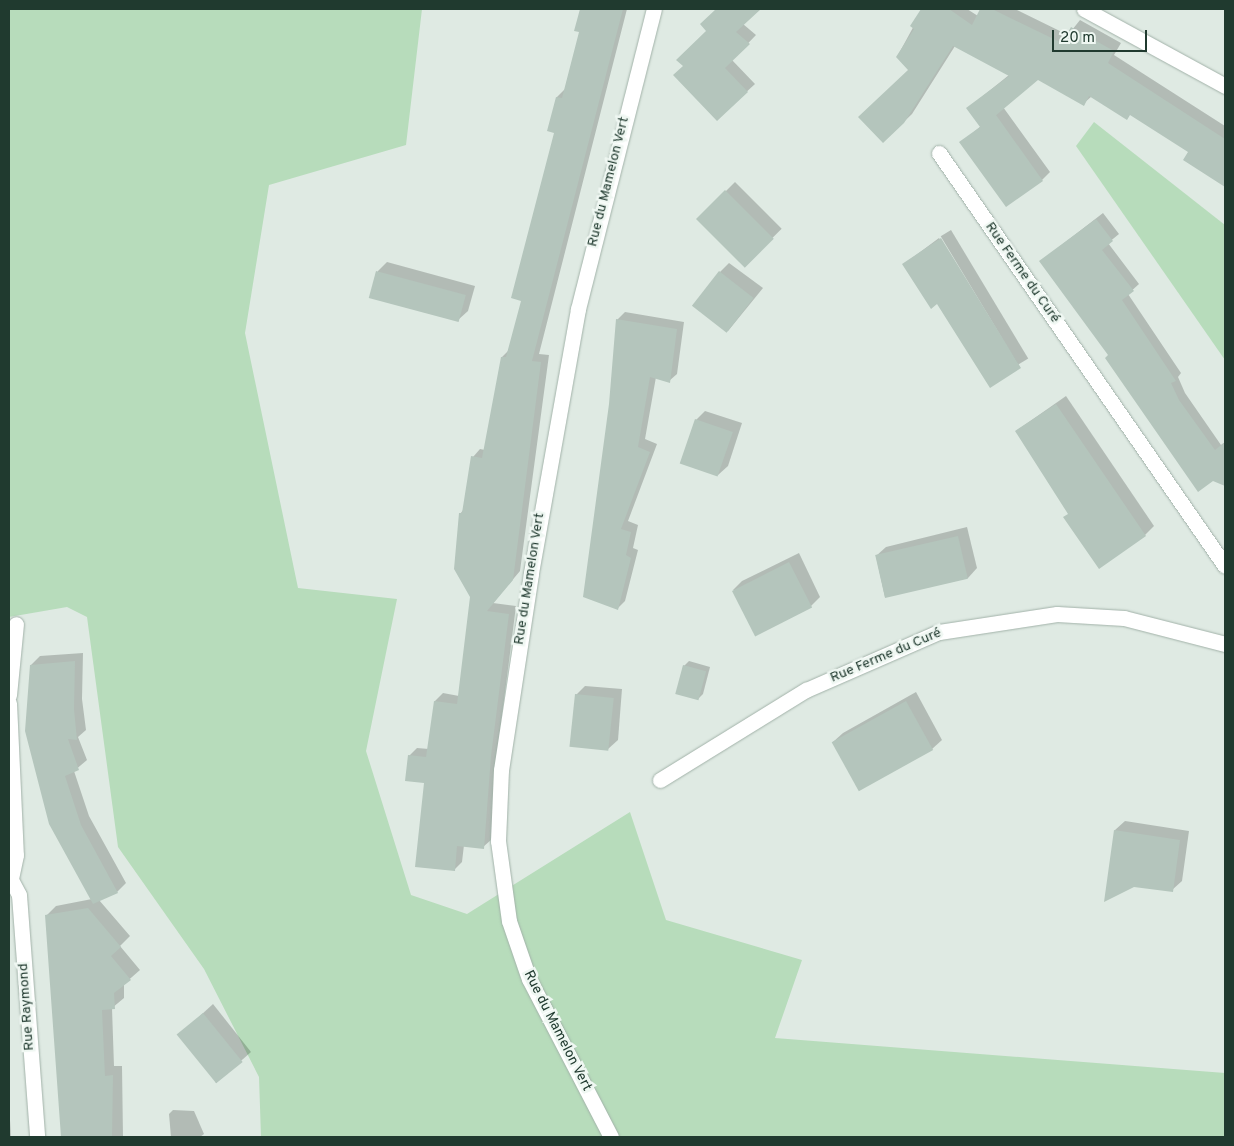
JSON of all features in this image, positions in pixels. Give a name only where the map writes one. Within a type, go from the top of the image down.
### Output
[{"type":"street","name":"Rue du Mamelon Vert","points":[[611,1137],[529,979],[509,921],[498,841],[500,779],[531,573],[578,309],[654,9]]},
{"type":"street","points":[[1084,9],[1225,86]]},
{"type":"street","name":"Rue Ferme du Curé","points":[[939,153],[1225,566]]},
{"type":"street","name":"Rue Ferme du Curé","points":[[660,780],[806,690],[939,632],[1057,614],[1124,618],[1225,644]]},
{"type":"street","points":[[9,695],[16,624]]},
{"type":"street","points":[[9,703],[16,855],[10,878]]},
{"type":"street","name":"Rue Raymond","points":[[10,878],[19,896],[36,1137]]},
{"type":"green space","points":[[9,9],[422,9],[406,145],[269,185],[245,333],[298,588],[397,599],[366,751],[411,895],[467,914],[630,812],[666,920],[802,960],[775,1038],[1225,1073],[1225,1137],[261,1137],[259,1077],[204,969],[118,847],[87,617],[67,607],[9,617]]},
{"type":"green space","points":[[1094,122],[1225,225],[1225,360],[1076,146]]},
{"type":"building","points":[[580,9],[623,9],[532,361],[541,362],[513,580],[487,611],[509,614],[491,756],[484,849],[457,846],[455,871],[415,867],[424,783],[405,781],[408,755],[426,757],[434,701],[457,704],[470,597],[454,569],[459,513],[462,513],[471,456],[482,458],[501,357],[506,357],[521,301],[511,298],[554,133],[547,131],[556,97],[562,98],[579,32],[574,31]]},
{"type":"building","points":[[716,9],[761,9],[736,32],[750,44],[725,68],[748,92],[717,121],[673,75],[683,66],[676,60],[706,31],[700,24]]},
{"type":"building","points":[[921,9],[949,9],[972,25],[980,9],[992,9],[1062,43],[1071,27],[1114,51],[1108,63],[1225,139],[1225,187],[1183,160],[1188,152],[1130,115],[1127,120],[1089,96],[1084,106],[1038,80],[996,115],[1043,181],[1006,207],[959,142],[980,127],[966,108],[1009,76],[953,46],[904,123],[883,143],[858,117],[908,70],[896,57],[914,29],[910,26]]},
{"type":"building","points":[[725,190],[774,239],[745,268],[696,219]]},
{"type":"building","points":[[1096,219],[1113,241],[1102,250],[1134,291],[1122,300],[1176,381],[1171,383],[1179,400],[1215,450],[1225,442],[1225,486],[1213,481],[1198,492],[1105,358],[1108,355],[1039,261]]},
{"type":"building","points":[[941,238],[1021,368],[990,388],[937,304],[931,309],[902,264]]},
{"type":"building","points":[[376,271],[466,295],[459,322],[369,298]]},
{"type":"building","points":[[719,271],[754,298],[727,333],[692,306]]},
{"type":"building","points":[[616,319],[677,329],[670,383],[650,377],[638,447],[650,452],[621,529],[631,532],[626,555],[631,558],[618,610],[583,597],[609,404]]},
{"type":"building","points":[[1056,404],[1146,536],[1099,569],[1063,517],[1068,514],[1015,431]]},
{"type":"building","points":[[695,419],[733,432],[718,476],[680,463]]},
{"type":"building","points":[[958,536],[968,579],[885,598],[875,555]]},
{"type":"building","points":[[789,562],[812,607],[755,636],[732,591]]},
{"type":"building","points":[[75,661],[74,709],[77,740],[68,739],[79,770],[65,776],[81,825],[118,893],[93,904],[49,824],[25,731],[30,665]]},
{"type":"building","points":[[683,665],[706,671],[698,700],[675,694]]},
{"type":"building","points":[[575,694],[614,698],[608,751],[569,747]]},
{"type":"building","points":[[906,701],[933,750],[859,791],[832,742]]},
{"type":"building","points":[[1114,830],[1180,840],[1173,892],[1134,887],[1104,902]]},
{"type":"building","points":[[88,908],[121,947],[111,956],[131,980],[114,993],[115,1009],[102,1010],[105,1076],[113,1075],[112,1137],[61,1137],[45,915]]},
{"type":"building","points":[[203,1013],[243,1062],[216,1083],[177,1034]]}]
